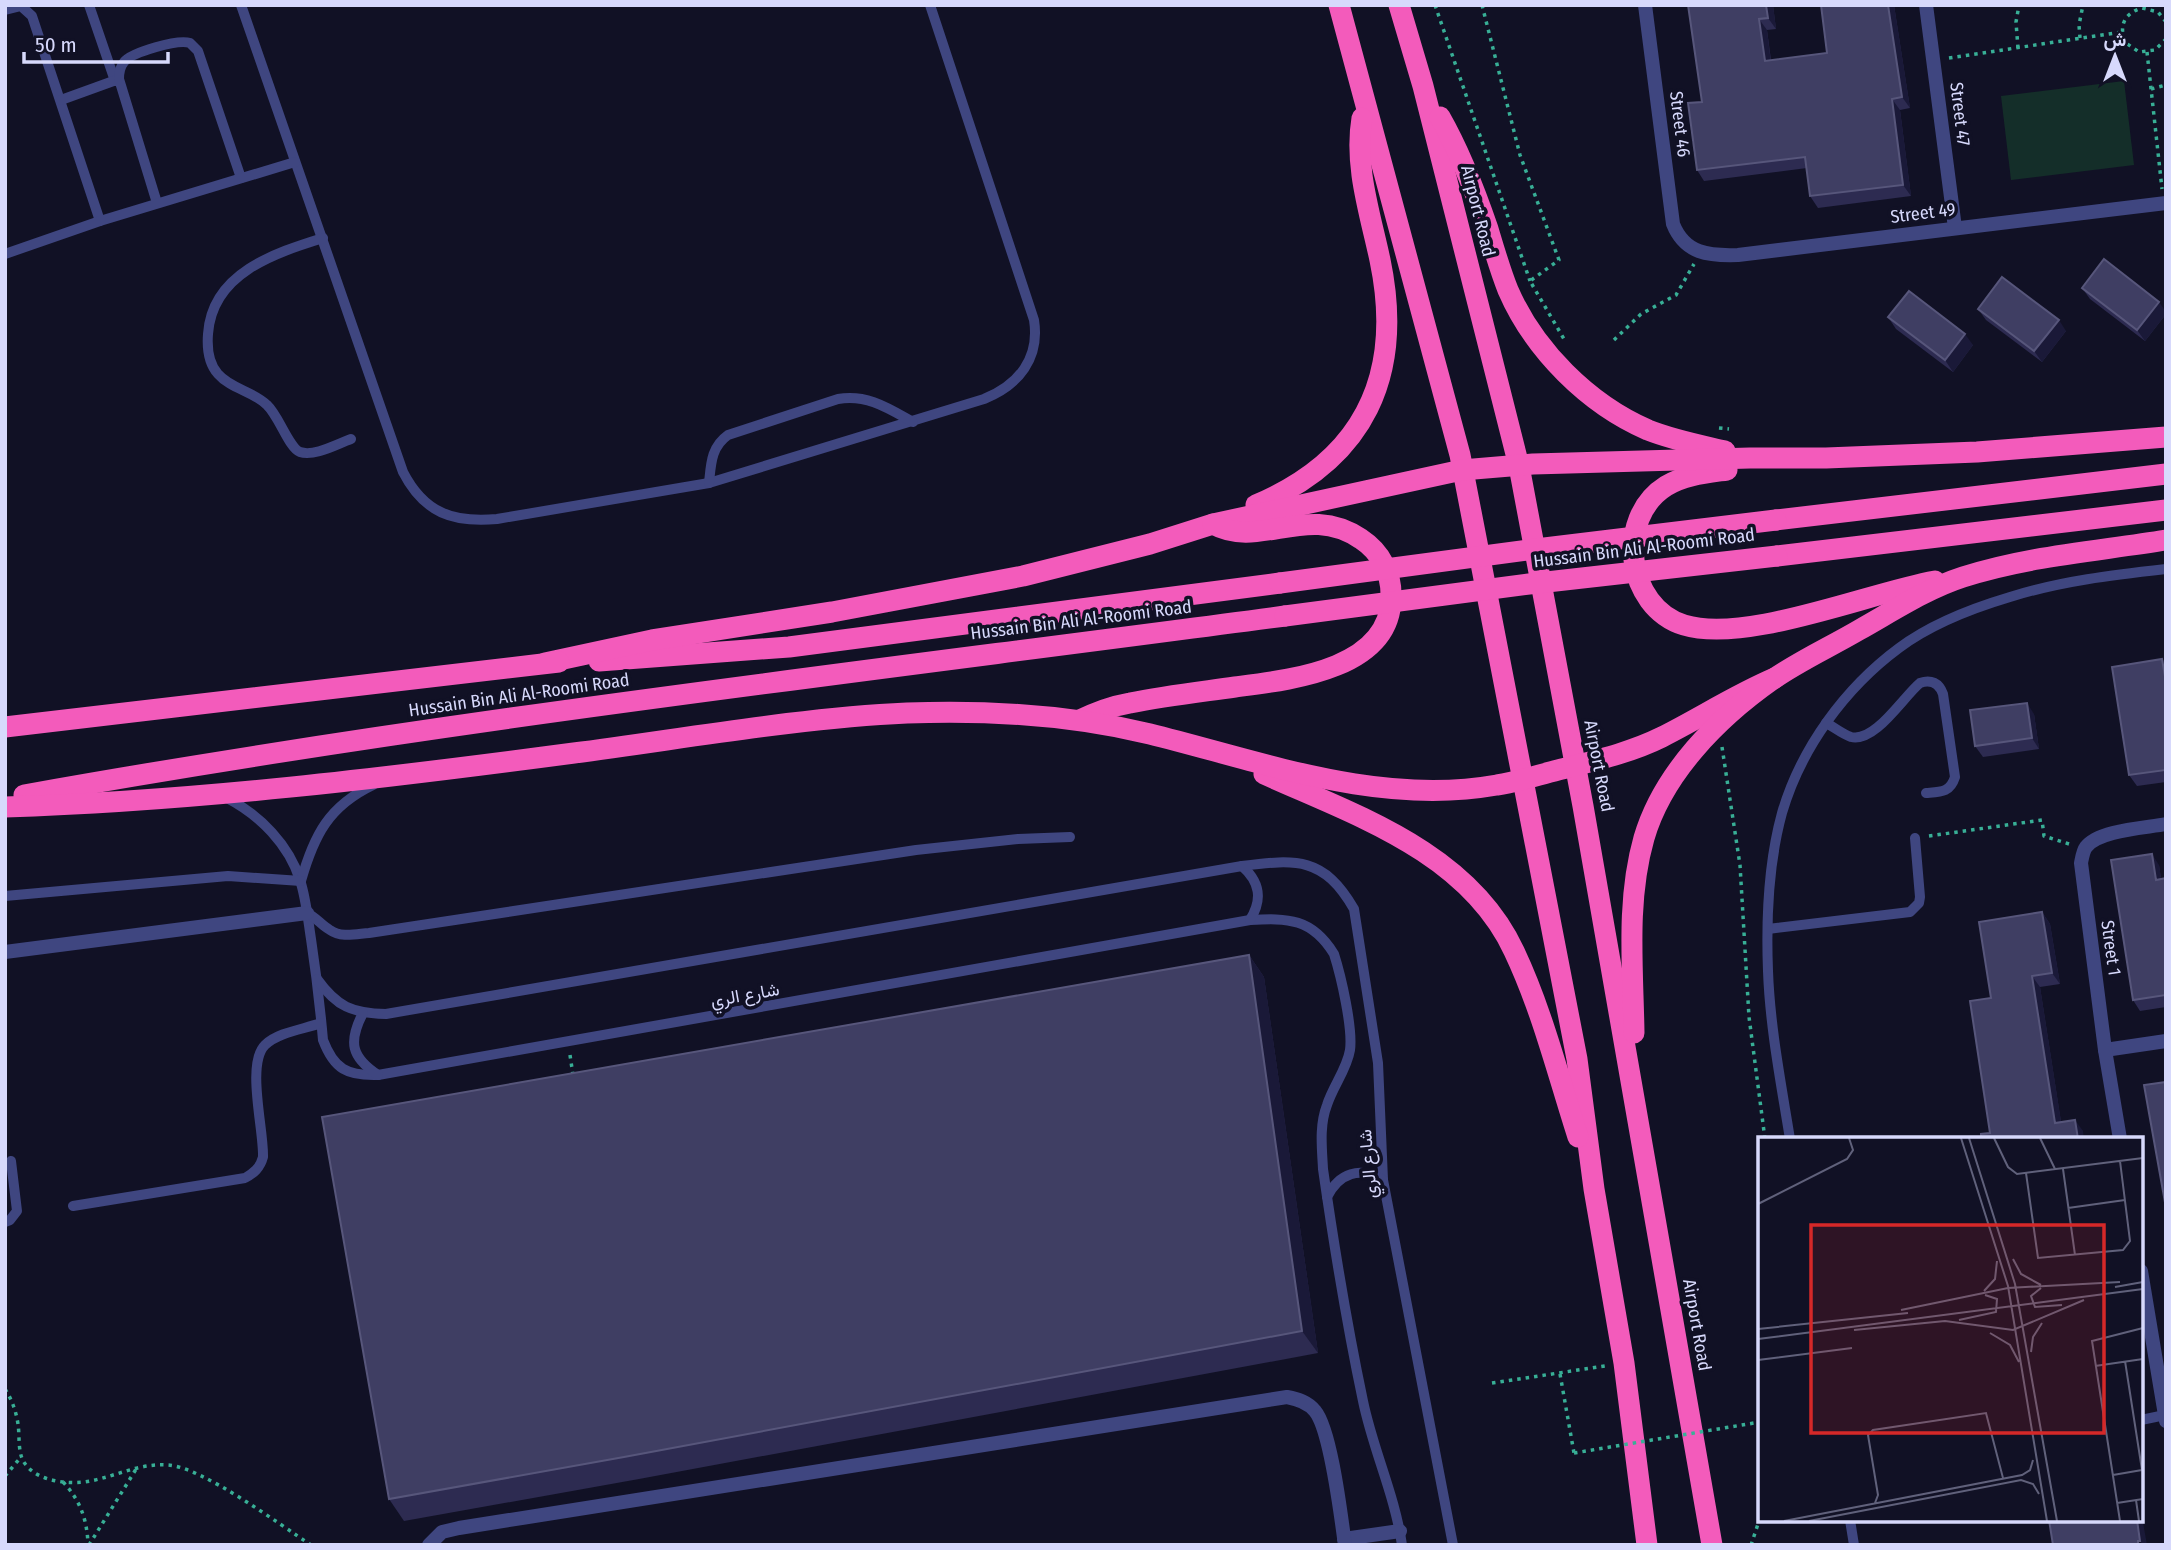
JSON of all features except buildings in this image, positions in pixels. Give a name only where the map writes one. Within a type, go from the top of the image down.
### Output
[{"type":"highway","points":[[1339,5],[1462,470],[1577,1059],[1594,1189],[1625,1363],[1646,1540]]},
{"type":"highway","name":"Airport Road","points":[[1399,5],[1423,86],[1519,466],[1576,765],[1712,1545]]},
{"type":"highway","points":[[1423,86],[1465,168],[1518,311],[1560,368],[1599,401],[1646,429],[1751,458]]},
{"type":"highway","points":[[1213,524],[1270,500],[1316,473],[1348,442],[1376,389],[1385,343],[1386,317],[1381,263],[1362,175],[1360,141],[1364,107]]},
{"type":"highway","points":[[545,663],[652,640],[845,610],[1023,576],[1112,554],[1213,524],[1462,470],[1977,452],[2166,437]]},
{"type":"highway","points":[[1751,458],[1727,470],[1691,475],[1665,486],[1645,506],[1634,533],[1632,560],[1641,587],[1658,610],[1682,624],[1711,629],[1752,626],[1891,590],[1962,578],[2028,562],[2166,540]]},
{"type":"highway","name":"Hussain Bin Ali Al-Roomi Road","points":[[5,727],[545,663],[667,658],[789,647],[1500,553],[2166,474]]},
{"type":"highway","name":"Hussain Bin Ali Al-Roomi Road","points":[[5,799],[178,769],[514,718],[1529,584],[2166,510]]},
{"type":"highway","points":[[1080,720],[1127,703],[1309,675],[1358,654],[1370,646],[1385,626],[1391,602],[1389,578],[1378,555],[1360,538],[1335,527],[1320,524],[1289,525],[1232,533],[1213,524]]},
{"type":"highway","points":[[5,807],[389,778],[819,721],[906,713],[993,713],[1080,720],[1149,734],[1327,780],[1397,789],[1460,789],[1497,785],[1624,752],[1661,737],[1722,703],[1775,678],[1926,593],[1962,578]]},
{"type":"highway","points":[[1635,1098],[1632,922],[1638,864],[1645,836],[1660,800],[1697,747],[1745,700],[1775,678]]},
{"type":"highway","points":[[1214,752],[1401,838],[1438,862],[1477,897],[1496,920],[1518,959],[1594,1189]]},
{"type":"street","name":"Street 46","points":[[1645,5],[1673,224],[1686,245]]},
{"type":"street","name":"Street 47","points":[[1926,5],[1955,228]]},
{"type":"street","name":"Street 49","points":[[1686,245],[1715,256],[1738,255],[2165,203]]},
{"type":"street","points":[[2084,849],[2094,840],[2109,834],[2166,824]]},
{"type":"street","name":"Street 1","points":[[2084,849],[2082,880],[2120,1137]]},
{"type":"street","points":[[5,952],[307,914]]},
{"type":"street","points":[[2105,1050],[2166,1041]]},
{"type":"street","points":[[2143,1283],[2166,1421]]},
{"type":"street","points":[[429,1545],[442,1532],[459,1528],[1287,1397],[1298,1399],[1315,1410],[1325,1428],[1345,1542],[1401,1538]]},
{"type":"lane","points":[[89,5],[117,80],[157,204]]},
{"type":"lane","points":[[241,5],[403,472],[418,496],[429,505],[454,518],[483,520],[709,483],[984,399],[1008,388],[1026,369],[1035,345],[1036,332],[930,5]]},
{"type":"lane","points":[[5,10],[20,6],[27,9],[32,16],[100,221]]},
{"type":"lane","points":[[117,80],[121,66],[131,57],[179,41],[195,46],[242,178]]},
{"type":"lane","points":[[61,100],[117,80]]},
{"type":"lane","points":[[5,254],[100,221],[295,162]]},
{"type":"lane","points":[[323,238],[279,252],[243,272],[214,309],[208,328],[208,349],[216,373],[225,381],[260,398],[270,407],[295,450],[301,453],[312,452],[351,439]]},
{"type":"lane","points":[[709,483],[713,453],[728,435],[838,400],[856,398],[874,401],[913,422]]},
{"type":"lane","points":[[1790,1137],[1772,1017],[1768,929],[1772,868],[1782,813],[1801,766],[1826,723],[1860,682],[1900,647],[1953,619],[2037,589],[2166,569]]},
{"type":"lane","points":[[1826,723],[1851,737],[1865,736],[1877,729],[1920,683],[1929,681],[1938,685],[1943,694],[1955,777],[1946,791],[1926,793]]},
{"type":"lane","name":"شارع الري","points":[[300,881],[311,846],[330,816],[356,793],[389,778]]},
{"type":"lane","name":"شارع الري","points":[[217,793],[239,804],[268,828],[290,858],[300,881],[307,914],[323,1040],[330,1057],[342,1070],[360,1076],[568,1042],[1250,920],[1282,918],[1307,925],[1327,942],[1338,966],[1350,1042],[1346,1062],[1324,1115],[1321,1144],[1327,1197],[1363,1402],[1374,1445],[1390,1489],[1401,1538]]},
{"type":"lane","points":[[307,914],[332,932],[349,935],[369,933],[929,848],[1070,837]]},
{"type":"lane","points":[[1768,929],[1910,912],[1915,909],[1920,897],[1915,838]]},
{"type":"lane","name":"شارع الري","points":[[317,978],[328,995],[344,1007],[363,1013],[386,1014],[1242,866],[1300,862],[1323,871],[1342,888],[1354,909],[1378,1063],[1383,1180],[1453,1545]]},
{"type":"lane","points":[[1242,866],[1251,874],[1259,897],[1250,920]]},
{"type":"lane","points":[[5,896],[228,876],[300,881]]},
{"type":"lane","points":[[363,1013],[354,1031],[354,1049],[362,1065],[378,1075]]},
{"type":"lane","points":[[73,1206],[245,1178],[252,1174],[263,1157],[256,1068],[260,1052],[272,1040],[321,1023]]},
{"type":"lane","points":[[5,1222],[17,1212],[11,1161]]},
{"type":"lane","points":[[1327,1197],[1340,1179],[1350,1174],[1373,1174],[1383,1180]]},
{"type":"lane","points":[[2143,1420],[2165,1415]]},
{"type":"lane","points":[[1850,1522],[1854,1545]]},
{"type":"path","points":[[1435,5],[1530,281],[1567,343]]},
{"type":"path","points":[[1482,5],[1520,155],[1559,260],[1530,281]]},
{"type":"path","points":[[2018,48],[2016,22],[2019,5]]},
{"type":"path","points":[[2081,38],[2079,25],[2083,5]]},
{"type":"path","points":[[2166,22],[2158,12],[2141,6],[2127,16],[2122,32],[2126,43],[2132,49],[2147,52],[2158,48],[2166,38]]},
{"type":"path","points":[[1933,60],[2122,32]]},
{"type":"path","points":[[2147,52],[2165,203]]},
{"type":"path","points":[[2151,89],[2166,85]]},
{"type":"path","points":[[2158,152],[2166,150]]},
{"type":"path","points":[[1614,340],[1641,314],[1676,295],[1700,252]]},
{"type":"path","points":[[1716,428],[1729,429]]},
{"type":"path","points":[[1719,724],[1740,865],[1749,1017],[1765,1137]]},
{"type":"path","points":[[1915,838],[2042,820],[2044,836],[2084,849]]},
{"type":"path","points":[[568,1042],[575,1083]]},
{"type":"path","points":[[1492,1382],[1625,1363]]},
{"type":"path","points":[[1560,1374],[1574,1453],[1758,1422]]},
{"type":"path","points":[[5,1389],[16,1412],[21,1457],[32,1472],[47,1478],[91,1481],[138,1466],[171,1465],[194,1471],[311,1545]]},
{"type":"path","points":[[5,1476],[21,1457]]},
{"type":"path","points":[[89,1545],[138,1466]]},
{"type":"path","points":[[61,1480],[79,1503],[85,1517],[89,1545]]},
{"type":"path","points":[[1751,1545],[1759,1522]]},
{"type":"green space","points":[[2124,81],[2134,165],[2011,180],[2001,96]]}]
